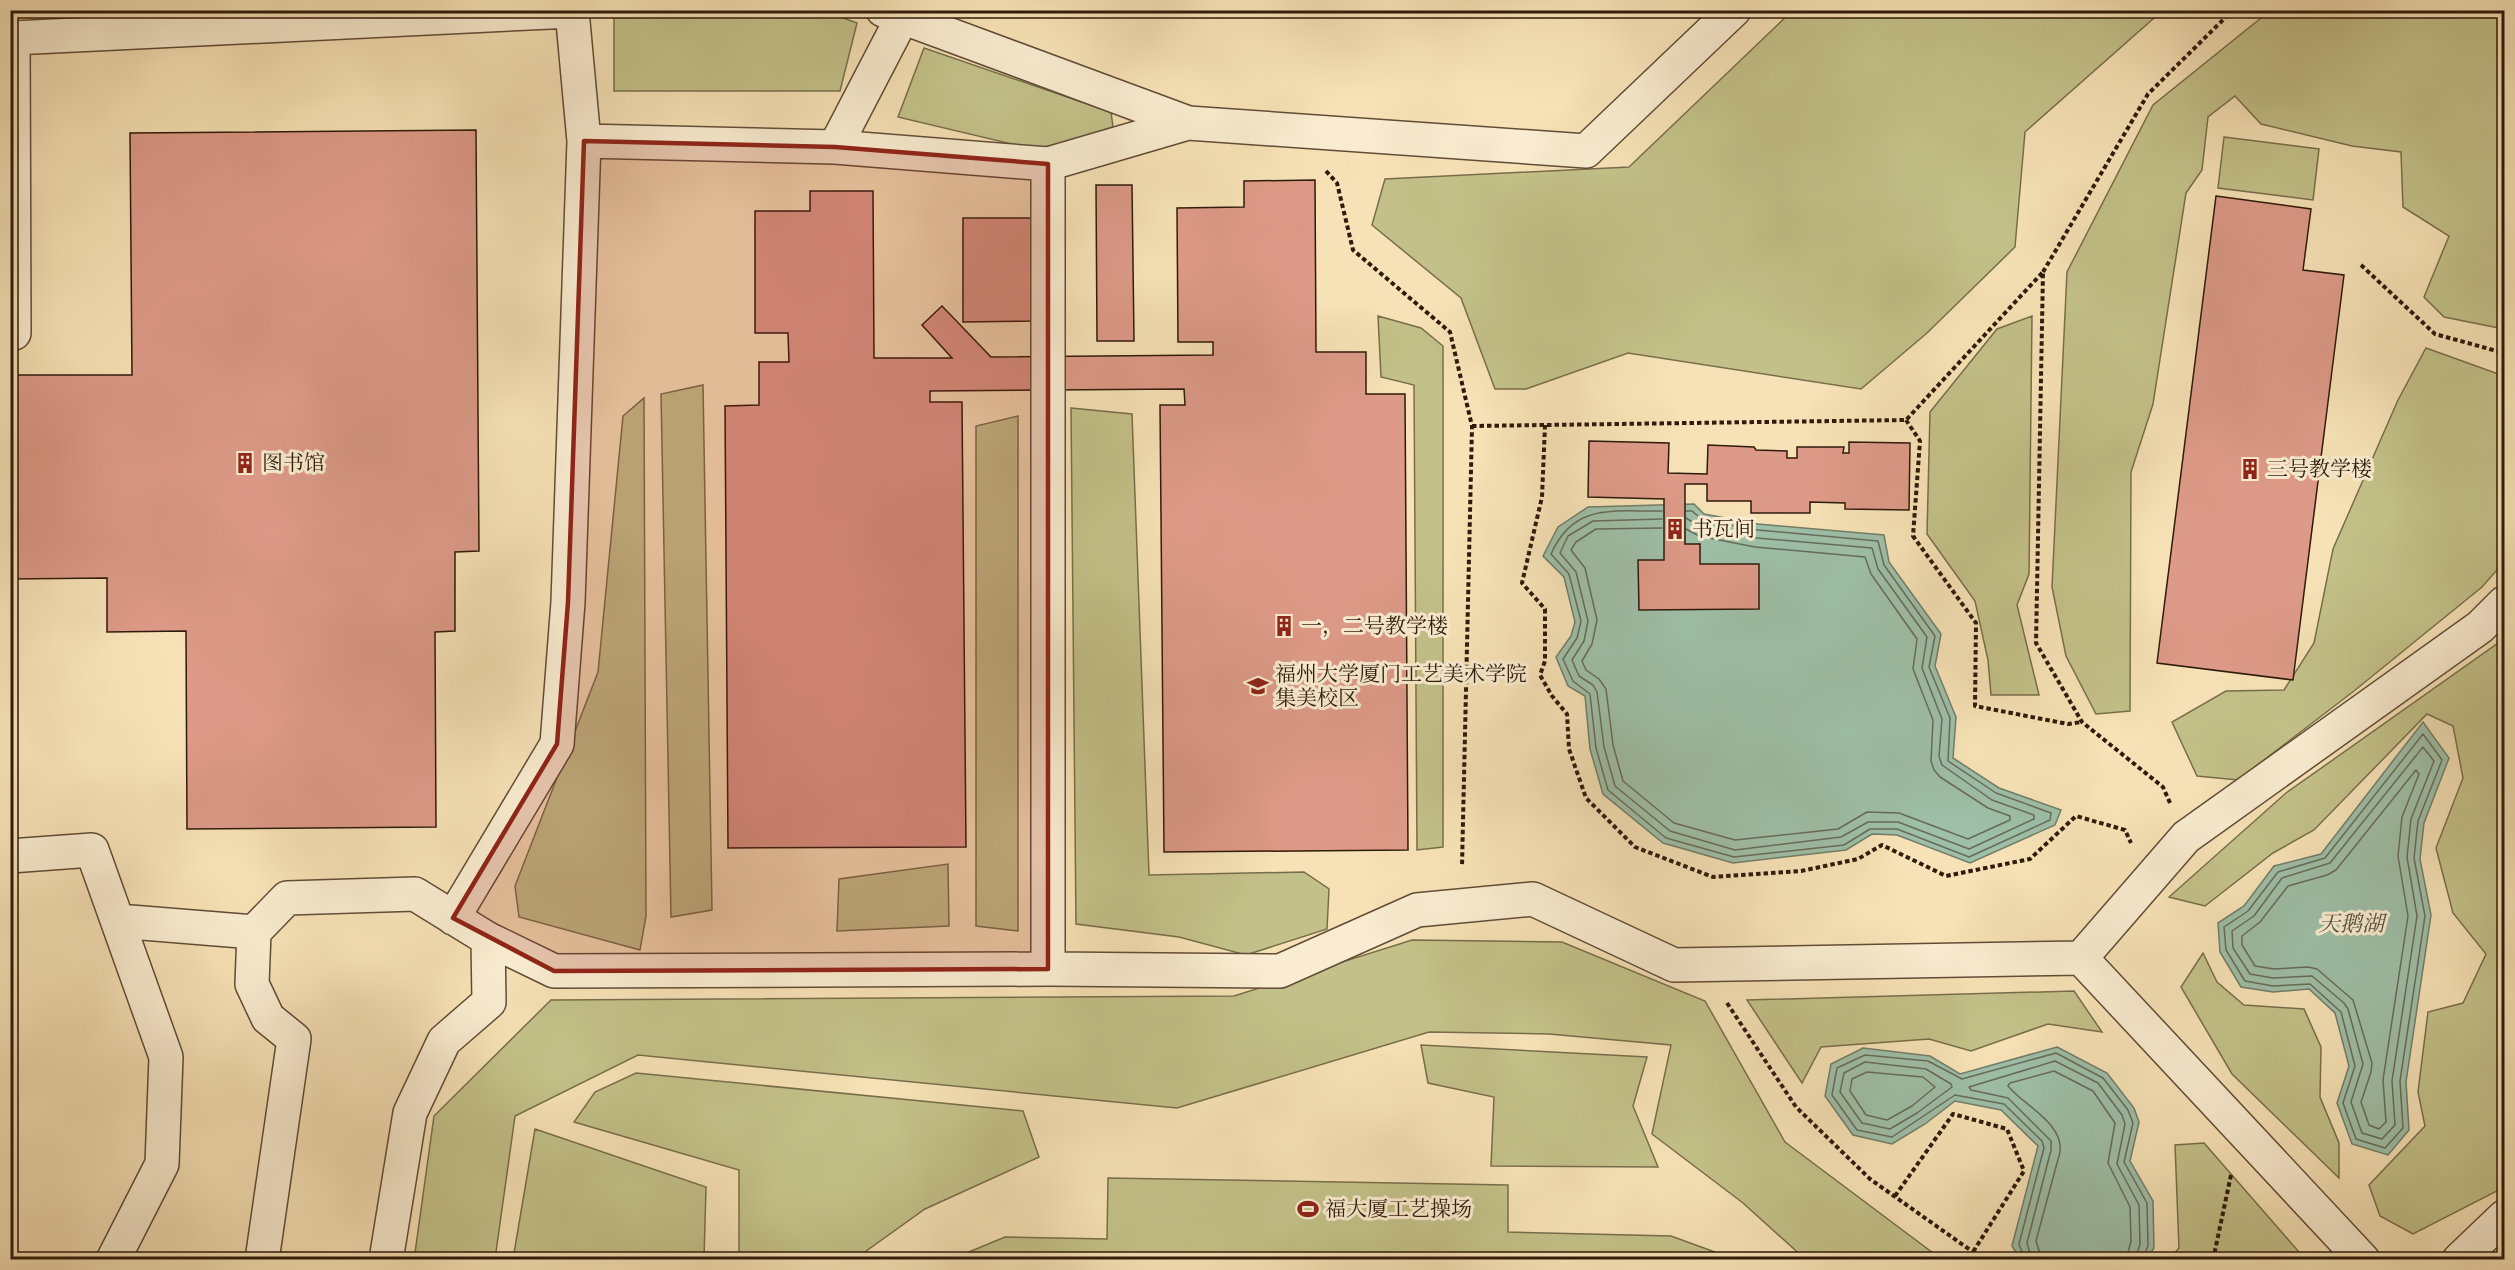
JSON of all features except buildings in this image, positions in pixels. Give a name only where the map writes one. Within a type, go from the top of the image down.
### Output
[{"type":"street","points":[[835,147],[892,14],[1188,123],[1586,151],[1734,10]]},
{"type":"street","points":[[10,333],[14,333],[13,38],[572,11],[584,141],[568,602],[557,744],[453,918]]},
{"type":"street","points":[[584,141],[835,147],[1048,164],[1188,123]]},
{"type":"street","points":[[1048,164],[1048,969]]},
{"type":"street","points":[[2081,958],[2186,837],[2480,627],[2505,603]]},
{"type":"street","points":[[10,856],[92,850],[166,1058],[162,1164],[113,1260]]},
{"type":"street","points":[[262,1260],[294,1039],[268,1018],[252,984],[254,932],[287,898],[415,894],[488,939],[554,971],[1048,969],[1280,971],[1417,910],[1533,899],[1674,965],[2081,958],[2363,1260]]},
{"type":"street","points":[[118,921],[254,932]]},
{"type":"street","points":[[386,1260],[410,1113],[444,1041],[489,1002],[488,939]]},
{"type":"street","points":[[2459,1260],[2505,1217]]},
{"type":"path","points":[[1472,426],[1906,420],[2043,272],[2148,93],[2233,10]]},
{"type":"path","points":[[1288,130],[1337,183],[1353,250],[1450,332],[1472,426],[1461,906]]},
{"type":"path","points":[[2361,265],[2435,334],[2505,353]]},
{"type":"path","points":[[2043,272],[2036,643],[2082,722],[2163,787],[2186,837]]},
{"type":"path","points":[[1906,420],[1920,441],[1913,536],[1976,623],[1975,706],[2068,724],[2082,722]]},
{"type":"path","points":[[1545,425],[1542,497],[1522,583],[1545,609],[1545,661],[1540,675],[1552,696],[1567,714],[1569,749],[1586,798],[1635,847],[1713,877],[1801,871],[1858,859],[1882,845],[1946,876],[2030,859],[2076,816],[2125,830],[2149,879]]},
{"type":"path","points":[[1702,964],[1796,1107],[1870,1179],[1973,1252],[1980,1260]]},
{"type":"path","points":[[1895,1196],[1953,1114],[2007,1129],[2024,1171],[1973,1252]]},
{"type":"path","points":[[2213,1260],[2241,1129]]},
{"type":"highlighted area","points":[[584,141],[835,147],[1048,164],[1048,969],[554,971],[453,918],[557,744],[568,602]]},
{"type":"shaded area","points":[[1793,10],[2162,11],[2025,132],[2015,247],[1927,333],[1861,389],[1628,353],[1526,389],[1495,389],[1461,298],[1372,225],[1385,179],[1629,167]]},
{"type":"shaded area","points":[[2271,10],[2504,11],[2504,329],[2444,317],[2424,297],[2449,236],[2403,207],[2401,152],[2352,146],[2261,124],[2235,96],[2208,117],[2202,170],[2186,193],[2153,404],[2131,472],[2130,711],[2096,714],[2066,656],[2052,587],[2067,272],[2153,105]]},
{"type":"shaded area","points":[[614,11],[824,11],[857,23],[840,91],[614,91]]},
{"type":"shaded area","points":[[924,48],[1111,112],[1113,127],[1041,151],[898,117]]},
{"type":"shaded area","points":[[2224,137],[2319,149],[2313,200],[2218,188]]},
{"type":"shaded area","points":[[1378,316],[1421,328],[1443,346],[1443,847],[1417,850],[1414,385],[1381,377]]},
{"type":"shaded area","points":[[2032,316],[2029,574],[2017,605],[2039,695],[1991,695],[1988,660],[1975,601],[1927,534],[1930,412],[1997,329]]},
{"type":"shaded area","points":[[2426,348],[2504,376],[2504,562],[2482,587],[2354,691],[2238,780],[2197,776],[2172,722],[2226,691],[2284,690],[2314,643],[2333,549],[2398,400]]},
{"type":"shaded area","points":[[703,385],[712,910],[671,917],[661,394]]},
{"type":"shaded area","points":[[644,398],[646,916],[640,950],[519,917],[515,886],[598,672],[623,416]]},
{"type":"shaded area","points":[[1071,408],[1132,414],[1149,875],[1304,872],[1329,889],[1327,929],[1246,955],[1179,937],[1076,924]]},
{"type":"shaded area","points":[[1018,416],[1018,931],[976,926],[976,426]]},
{"type":"shaded area","points":[[2501,641],[2504,643],[2504,1183],[2497,1191],[2413,1234],[2380,1216],[2369,1185],[2425,1126],[2418,1092],[2428,1012],[2463,1003],[2486,954],[2453,913],[2436,848],[2463,778],[2453,726],[2427,714],[2314,830],[2273,853],[2205,906],[2169,897],[2286,793]]},
{"type":"shaded area","points":[[948,864],[949,926],[837,931],[839,879]]},
{"type":"shaded area","points":[[1412,940],[1562,942],[1705,1001],[1785,1142],[1941,1259],[1805,1259],[1743,1203],[1652,1134],[1671,1045],[1549,1034],[1429,1032],[1177,1108],[638,1055],[515,1116],[495,1259],[414,1260],[434,1116],[551,1000],[1234,996]]},
{"type":"shaded area","points":[[2203,953],[2217,982],[2244,1005],[2304,1009],[2321,1047],[2320,1097],[2339,1143],[2339,1178],[2232,1074],[2181,987]]},
{"type":"shaded area","points":[[2074,991],[2102,1032],[2048,1024],[1971,1051],[1929,1039],[1821,1047],[1802,1083],[1747,1000]]},
{"type":"shaded area","points":[[1421,1045],[1647,1057],[1633,1106],[1658,1167],[1491,1166],[1494,1097],[1428,1083]]},
{"type":"shaded area","points":[[636,1073],[1023,1111],[1039,1157],[925,1209],[855,1259],[766,1260],[739,1256],[739,1170],[574,1122],[595,1092]]},
{"type":"shaded area","points":[[535,1129],[706,1187],[704,1259],[513,1259]]},
{"type":"shaded area","points":[[2204,1143],[2305,1259],[2169,1259],[2179,1248],[2175,1145]]},
{"type":"shaded area","name":"福大厦工艺操场","points":[[1108,1178],[1508,1185],[1508,1232],[1671,1236],[1734,1259],[952,1259],[1005,1237],[1107,1239]]},
{"type":"water","points":[[1694,504],[1704,514],[1758,524],[1884,535],[1889,562],[1941,634],[1935,666],[1956,717],[1953,758],[1999,788],[2061,810],[2055,825],[1970,863],[1897,835],[1872,834],[1846,850],[1733,863],[1663,843],[1603,794],[1590,749],[1585,696],[1568,686],[1556,657],[1571,636],[1575,622],[1564,577],[1543,556],[1558,527],[1588,507]]},
{"type":"water","name":"天鹅湖","points":[[2423,722],[2449,758],[2424,823],[2420,859],[2431,915],[2406,1082],[2409,1130],[2388,1155],[2352,1144],[2337,1103],[2349,1066],[2335,1013],[2309,989],[2273,992],[2241,987],[2220,952],[2218,923],[2244,906],[2274,866],[2321,854]]},
{"type":"water","points":[[2057,1047],[2107,1073],[2134,1108],[2139,1122],[2130,1161],[2153,1201],[2154,1248],[2147,1259],[2020,1259],[2012,1246],[2038,1146],[2001,1110],[1955,1101],[1925,1124],[1892,1144],[1853,1135],[1825,1096],[1831,1064],[1863,1048],[1930,1056],[1960,1074]]},
{"type":"place","name":"图书馆","points":[[245,463]]},
{"type":"place","name":"三号教学楼","points":[[2250,469]]},
{"type":"place","name":"书瓦间","points":[[1675,529]]},
{"type":"place","name":"一，二号教学楼","points":[[1284,626]]},
{"type":"place","name":"福州大学厦门工艺美术学院 集美校区","points":[[1258,686]]},
{"type":"place","name":"福大厦工艺操场","points":[[1308,1209]]}]
